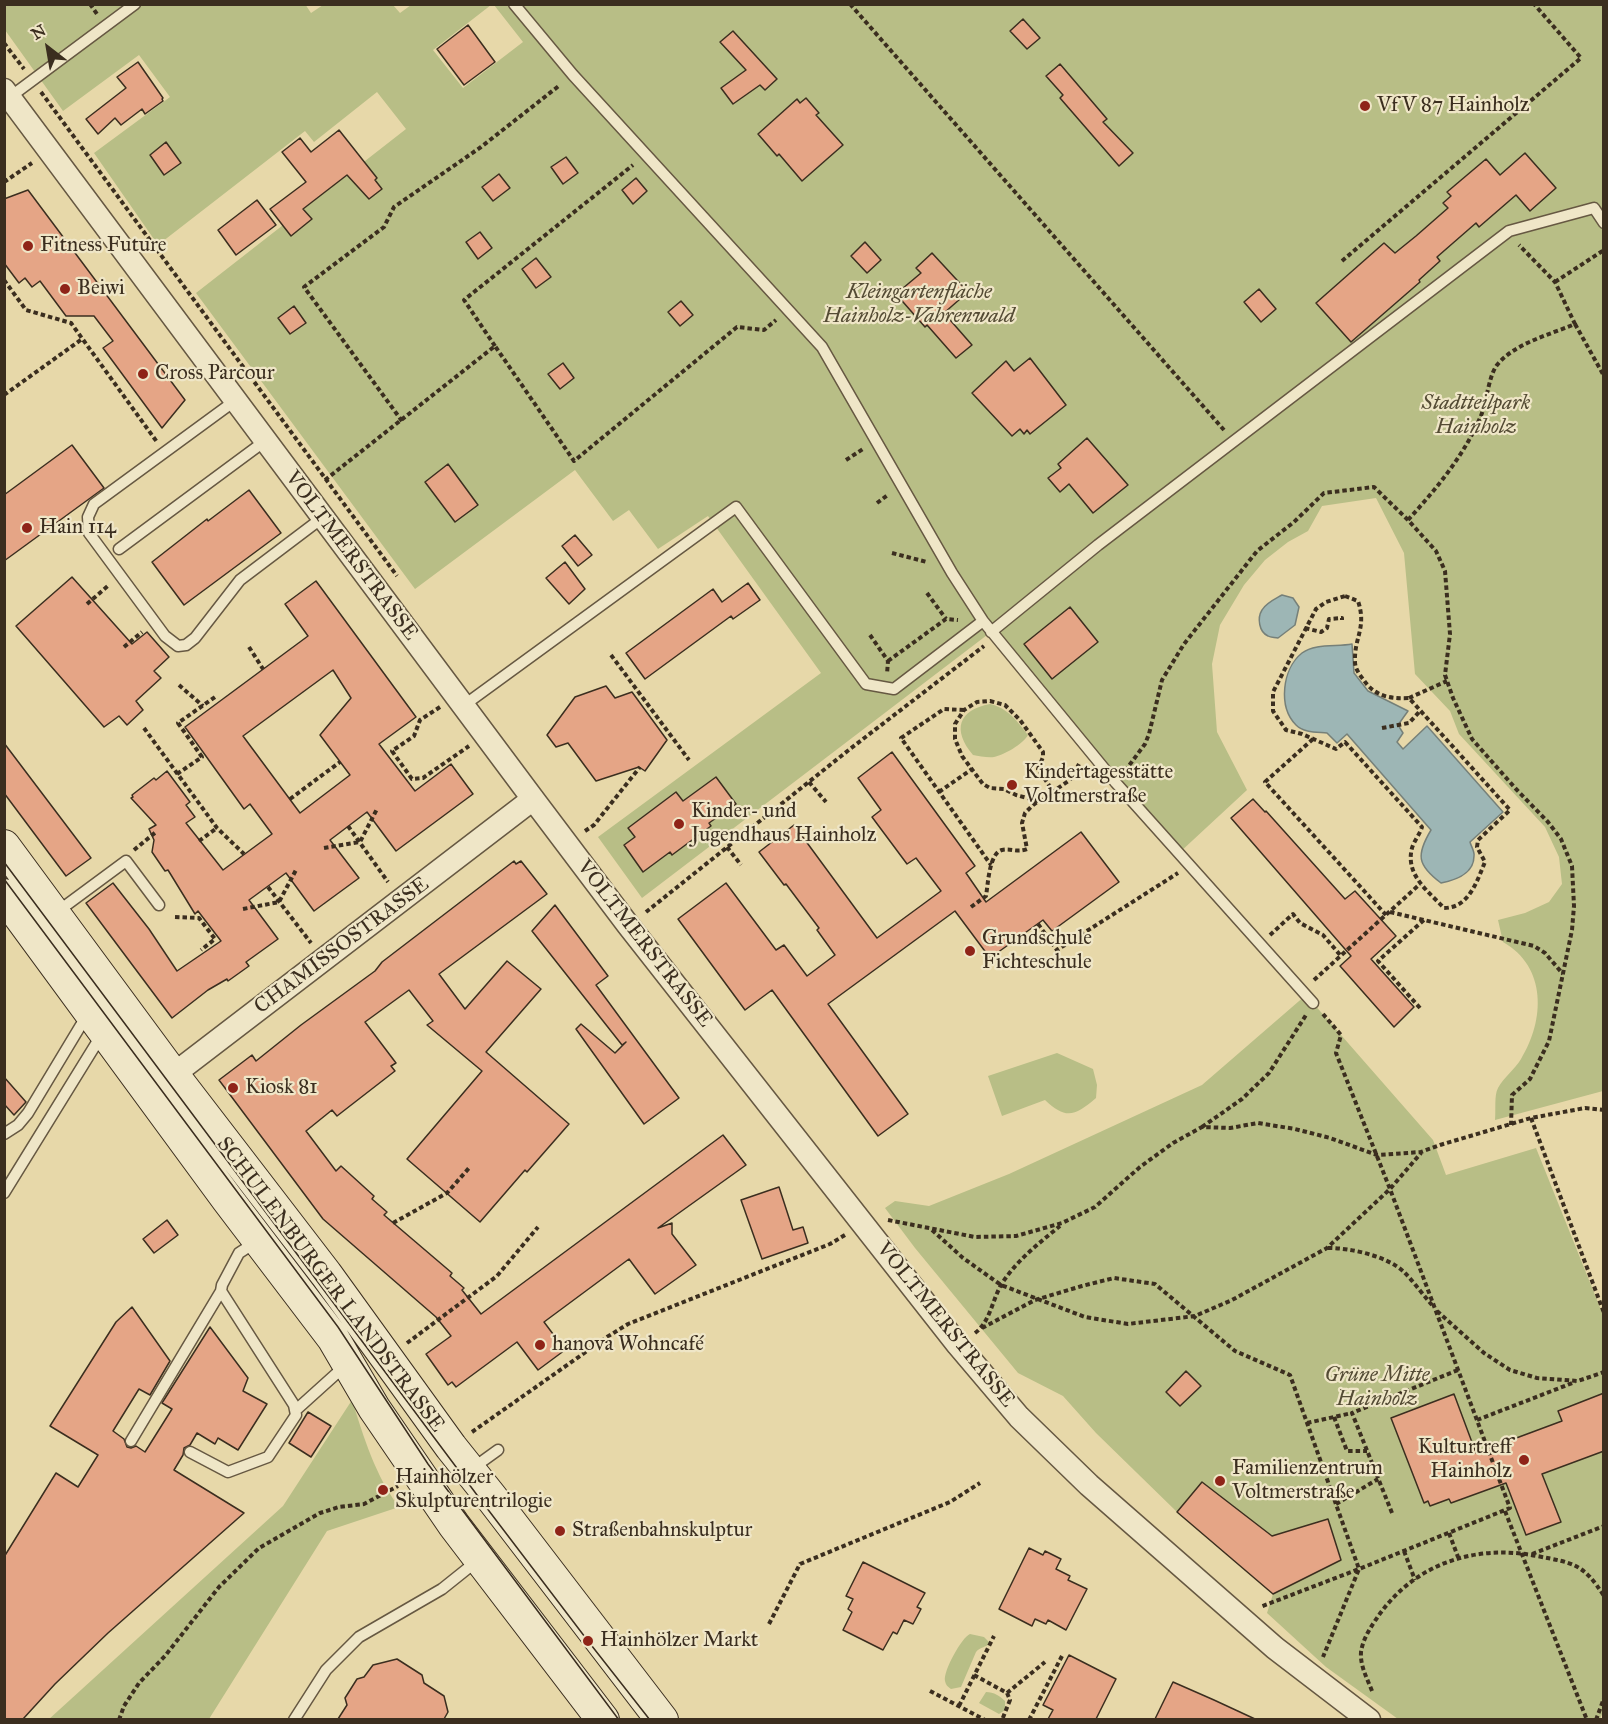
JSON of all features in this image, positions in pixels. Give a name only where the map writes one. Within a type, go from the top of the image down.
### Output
[{"type":"main road","name":"SCHULENBURGER LANDSTRASSE","points":[[4,846],[43,923],[106,1013],[162,1083],[326,1274],[460,1459],[662,1719]]},
{"type":"main road","name":"SCHULENBURGER LANDSTRASSE","points":[[4,895],[43,923]]},
{"type":"main road","name":"SCHULENBURGER LANDSTRASSE","points":[[162,1083],[259,1240],[349,1362],[374,1408],[417,1473],[603,1719]]},
{"type":"street","name":"VOLTMERSTRASSE","points":[[7,93],[459,702],[628,925],[958,1344],[1019,1417],[1089,1485],[1275,1647],[1369,1719]]},
{"type":"street","name":"CHAMISSOSTRASSE","points":[[162,1083],[533,799]]},
{"type":"lane","points":[[7,93],[32,80],[135,4]]},
{"type":"lane","points":[[514,4],[573,75],[822,347],[948,567],[993,635],[1116,783],[1313,1003]]},
{"type":"lane","points":[[993,635],[1098,545],[1509,231],[1594,208],[1604,223]]},
{"type":"lane","points":[[236,400],[94,504],[88,518],[89,533],[154,621],[171,642],[178,646],[186,645],[195,638],[240,580],[322,518]]},
{"type":"lane","points":[[119,549],[266,441]]},
{"type":"lane","points":[[459,702],[736,507],[866,684],[894,689],[983,621]]},
{"type":"lane","points":[[43,923],[126,861],[159,905]]},
{"type":"lane","points":[[4,1134],[18,1125],[28,1113],[81,1025],[106,1013]]},
{"type":"lane","points":[[4,1193],[96,1044],[106,1013]]},
{"type":"lane","points":[[131,1441],[221,1291],[239,1253],[259,1240]]},
{"type":"lane","points":[[221,1291],[296,1410]]},
{"type":"lane","points":[[190,1452],[228,1472],[268,1457],[294,1418],[296,1410],[349,1362]]},
{"type":"lane","points":[[460,1459],[498,1450]]},
{"type":"lane","points":[[294,1719],[326,1670],[358,1637],[442,1589],[480,1559]]},
{"type":"path","points":[[850,4],[1234,442]]},
{"type":"path","points":[[1342,261],[1581,58],[1534,4]]},
{"type":"path","points":[[4,43],[401,581]]},
{"type":"path","points":[[402,421],[304,287],[384,227],[394,207],[481,147],[573,75]]},
{"type":"path","points":[[4,182],[49,150]]},
{"type":"path","points":[[645,155],[464,300],[574,461],[737,327],[764,330],[789,309]]},
{"type":"path","points":[[1509,231],[1554,282],[1604,376]]},
{"type":"path","points":[[1554,282],[1604,250]]},
{"type":"path","points":[[4,280],[26,310],[70,323],[164,452]]},
{"type":"path","points":[[1408,520],[1438,486],[1467,443],[1481,416],[1496,367],[1513,350],[1575,324]]},
{"type":"path","points":[[4,395],[82,339]]},
{"type":"path","points":[[304,494],[402,421],[495,346]]},
{"type":"path","points":[[1116,783],[1145,744],[1162,680],[1184,645],[1257,551],[1294,522],[1324,493],[1374,487],[1408,520],[1436,552],[1445,571],[1450,634],[1445,675],[1472,738],[1548,822],[1561,839],[1572,866],[1574,906],[1549,1041],[1530,1079],[1512,1095],[1511,1125]]},
{"type":"path","points":[[892,554],[948,567]]},
{"type":"path","points":[[87,604],[121,576]]},
{"type":"path","points":[[927,593],[946,619]]},
{"type":"path","points":[[1408,698],[1510,810],[1478,840],[1478,847],[1485,862],[1472,891],[1461,904],[1444,908],[1416,880],[1411,856],[1412,846],[1422,830],[1419,823],[1345,742],[1336,749],[1286,729],[1273,711],[1272,702],[1273,692],[1316,609],[1326,602],[1345,596],[1358,601],[1363,617],[1355,662],[1357,671],[1370,689],[1382,696],[1394,699],[1408,698],[1447,681]]},
{"type":"path","points":[[1305,628],[1321,632],[1327,628],[1329,619],[1342,618],[1342,620]]},
{"type":"path","points":[[888,661],[946,619],[983,621]]},
{"type":"path","points":[[124,647],[154,621]]},
{"type":"path","points":[[639,905],[645,913],[993,635]]},
{"type":"path","points":[[249,647],[263,669]]},
{"type":"path","points":[[611,656],[689,760]]},
{"type":"path","points":[[179,684],[203,706]]},
{"type":"path","points":[[177,774],[202,757],[178,723],[215,697]]},
{"type":"path","points":[[1040,801],[1016,795],[1004,789],[990,788],[983,784],[962,756],[955,739],[955,724],[963,710],[977,702],[990,701],[1005,705],[1040,746],[1043,757],[1038,769],[1053,791]]},
{"type":"path","points":[[459,702],[420,720],[414,736],[392,751],[412,779],[430,777],[485,735]]},
{"type":"path","points":[[963,710],[944,709],[901,738],[991,865]]},
{"type":"path","points":[[1382,728],[1408,723],[1420,711]]},
{"type":"path","points":[[144,728],[217,828],[244,854]]},
{"type":"path","points":[[1313,739],[1265,782],[1386,915]]},
{"type":"path","points":[[395,764],[400,761]]},
{"type":"path","points":[[290,799],[340,762]]},
{"type":"path","points":[[971,907],[986,896],[991,865],[996,854],[1002,850],[1019,852],[1027,849],[1022,823],[1025,813],[1070,780],[1079,764]]},
{"type":"path","points":[[578,822],[585,831],[594,825],[640,767]]},
{"type":"path","points":[[939,792],[972,769]]},
{"type":"path","points":[[809,781],[826,802]]},
{"type":"path","points":[[360,842],[377,809]]},
{"type":"path","points":[[348,826],[401,900]]},
{"type":"path","points":[[199,841],[217,828]]},
{"type":"path","points":[[126,861],[137,846],[156,832]]},
{"type":"path","points":[[324,848],[360,842]]},
{"type":"path","points":[[727,847],[741,865]]},
{"type":"path","points":[[1038,924],[1057,950],[1190,866]]},
{"type":"path","points":[[279,902],[296,870]]},
{"type":"path","points":[[1302,991],[1420,884]]},
{"type":"path","points":[[267,887],[324,960]]},
{"type":"path","points":[[243,909],[279,902]]},
{"type":"path","points":[[1390,912],[1534,946],[1545,953],[1563,975]]},
{"type":"path","points":[[1260,944],[1293,914],[1300,923],[1323,935],[1341,956]]},
{"type":"path","points":[[175,917],[200,918],[215,939],[201,950]]},
{"type":"path","points":[[1420,1008],[1378,962],[1425,919]]},
{"type":"path","points":[[1330,944],[1336,939]]},
{"type":"path","points":[[460,1459],[607,1336],[628,1324],[830,1244],[863,1223],[887,1220],[975,1237],[1016,1236],[1062,1223],[1095,1207],[1140,1167],[1173,1143],[1202,1128],[1242,1099],[1269,1073],[1313,1003],[1341,1035],[1336,1053],[1377,1155],[1510,1508],[1260,1607]]},
{"type":"path","points":[[1202,1128],[1230,1128],[1258,1123],[1330,1138],[1377,1155],[1421,1152],[1531,1118],[1585,1108],[1604,1110]]},
{"type":"path","points":[[1531,1118],[1604,1313]]},
{"type":"path","points":[[930,1228],[963,1258],[1001,1285],[1035,1300],[1085,1317],[1128,1324],[1195,1316],[1232,1300],[1327,1248],[1390,1189],[1421,1152]]},
{"type":"path","points":[[393,1222],[447,1193],[469,1168]]},
{"type":"path","points":[[982,1328],[1001,1285],[1024,1256],[1062,1223]]},
{"type":"path","points":[[405,1344],[497,1276],[538,1227]]},
{"type":"path","points":[[1327,1248],[1343,1248],[1376,1257],[1403,1271],[1435,1310],[1484,1353],[1510,1370],[1537,1378],[1578,1381]]},
{"type":"path","points":[[958,1344],[982,1328],[1035,1300],[1113,1278],[1155,1284],[1235,1351],[1290,1375],[1359,1569],[1323,1657]]},
{"type":"path","points":[[1307,1423],[1352,1413],[1458,1370]]},
{"type":"path","points":[[1477,1420],[1604,1372]]},
{"type":"path","points":[[1352,1413],[1392,1513]]},
{"type":"path","points":[[1334,1417],[1347,1451],[1367,1450]]},
{"type":"path","points":[[119,1719],[124,1706],[139,1683],[165,1656],[219,1587],[259,1548],[320,1513],[364,1504],[388,1493],[417,1473]]},
{"type":"path","points":[[1336,1504],[1378,1479]]},
{"type":"path","points":[[769,1623],[800,1564],[950,1502],[980,1483]]},
{"type":"path","points":[[1505,1510],[1587,1719]]},
{"type":"path","points":[[1524,1557],[1604,1526]]},
{"type":"path","points":[[1449,1533],[1458,1557]]},
{"type":"path","points":[[1404,1551],[1415,1580]]},
{"type":"path","points":[[1372,1691],[1363,1669],[1361,1651],[1369,1629],[1385,1607],[1415,1580],[1458,1557],[1488,1552],[1521,1552],[1566,1562],[1583,1569],[1604,1596]]},
{"type":"path","points":[[958,1706],[994,1636]]},
{"type":"path","points":[[1029,1719],[1063,1653]]},
{"type":"path","points":[[1007,1693],[1045,1662]]},
{"type":"path","points":[[974,1675],[1007,1693],[1010,1700],[1007,1713],[1002,1719]]},
{"type":"path","points":[[930,1691],[985,1719]]},
{"type":"path","points":[[1596,1719],[1604,1698]]},
{"type":"green space","name":"Kleingartenfläche Hainholz-Vahrenwald","points":[[305,4],[311,13],[323,5],[393,5],[400,13],[411,5],[491,5],[433,50],[463,88],[523,42],[494,5],[1603,5],[1603,1091],[1495,1120],[1498,1088],[1519,1063],[1529,1044],[1534,1028],[1538,995],[1528,965],[1503,942],[1498,920],[1525,913],[1549,902],[1562,884],[1559,857],[1545,827],[1459,734],[1450,711],[1415,674],[1404,553],[1376,498],[1322,506],[1308,531],[1288,542],[1265,560],[1244,585],[1220,625],[1212,664],[1217,732],[1247,790],[1179,853],[991,632],[642,898],[598,837],[821,673],[708,516],[658,549],[629,510],[613,521],[575,470],[415,589],[196,293],[406,129],[377,92],[314,142],[305,131],[158,245],[94,153],[170,97],[139,55],[63,111],[5,30],[4,5]]},
{"type":"green space","points":[[990,704],[1007,712],[1028,735],[1008,752],[998,756],[973,755],[962,737],[962,722],[971,711]]},
{"type":"green space","name":"Grüne Mitte Hainholz","points":[[1306,995],[1433,1140],[1446,1175],[1536,1148],[1603,1315],[1604,1709],[1600,1719],[1398,1719],[1326,1667],[1267,1613],[1273,1594],[1177,1512],[1096,1433],[1063,1396],[1018,1373],[885,1208],[895,1201],[929,1206],[1009,1174],[1202,1085]]},
{"type":"green space","points":[[1057,1053],[1093,1069],[1097,1085],[1096,1098],[1076,1112],[1059,1111],[1045,1100],[1002,1116],[988,1076]]},
{"type":"green space","points":[[352,1400],[377,1469],[399,1507],[327,1531],[209,1719],[48,1720],[283,1506]]},
{"type":"green space","points":[[970,1634],[984,1637],[990,1643],[976,1652],[961,1687],[951,1689],[945,1681],[947,1670],[958,1648]]},
{"type":"green space","points":[[986,1692],[997,1695],[1005,1701],[1005,1710],[999,1714],[979,1703]]},
{"type":"water","points":[[1282,595],[1293,598],[1299,607],[1295,625],[1278,638],[1270,637],[1261,628],[1260,613],[1266,605]]},
{"type":"water","points":[[1352,644],[1354,673],[1368,691],[1408,711],[1398,725],[1403,733],[1397,742],[1403,749],[1427,726],[1503,812],[1470,842],[1474,853],[1473,862],[1468,872],[1458,878],[1441,883],[1427,871],[1421,859],[1421,853],[1431,830],[1347,734],[1337,743],[1327,733],[1311,732],[1299,728],[1290,717],[1285,699],[1285,688],[1290,668],[1295,660],[1302,653],[1313,648]]},
{"type":"building","points":[[1023,19],[1040,38],[1027,49],[1010,31]]},
{"type":"building","points":[[468,25],[495,62],[464,85],[437,49]]},
{"type":"building","points":[[733,31],[777,79],[765,90],[760,85],[733,104],[721,88],[746,70],[720,42]]},
{"type":"building","points":[[138,62],[163,101],[145,114],[142,109],[121,125],[115,118],[98,134],[86,119],[126,88],[117,77]]},
{"type":"building","points":[[1060,64],[1107,119],[1103,122],[1133,153],[1119,166],[1060,98],[1063,95],[1046,76]]},
{"type":"building","points":[[806,98],[819,113],[816,115],[843,145],[802,181],[758,134],[797,99],[800,103]]},
{"type":"building","points":[[339,130],[377,178],[375,180],[382,189],[369,199],[347,175],[303,209],[312,219],[291,236],[270,209],[306,182],[282,152],[300,138],[311,152]]},
{"type":"building","points":[[166,142],[181,163],[164,175],[150,155]]},
{"type":"building","points":[[1525,153],[1556,188],[1530,211],[1516,195],[1479,227],[1476,223],[1437,257],[1440,261],[1419,280],[1420,282],[1351,342],[1316,303],[1384,243],[1395,253],[1416,236],[1448,208],[1443,203],[1451,196],[1447,192],[1486,159],[1500,175]]},
{"type":"building","points":[[566,157],[578,173],[563,184],[551,167]]},
{"type":"building","points":[[499,174],[510,188],[493,201],[482,187]]},
{"type":"building","points":[[636,178],[647,191],[633,204],[622,190]]},
{"type":"building","points":[[28,190],[185,400],[162,428],[103,348],[113,341],[94,316],[66,316],[40,281],[32,287],[25,278],[19,283],[4,263],[4,199]]},
{"type":"building","points":[[257,200],[276,225],[236,255],[218,230]]},
{"type":"building","points":[[480,232],[492,248],[478,259],[466,242]]},
{"type":"building","points":[[865,242],[881,260],[867,273],[851,256]]},
{"type":"building","points":[[932,253],[968,292],[944,313],[972,345],[956,358],[896,294],[921,273],[916,268]]},
{"type":"building","points":[[536,258],[551,277],[536,288],[522,269]]},
{"type":"building","points":[[1259,289],[1276,309],[1261,322],[1244,302]]},
{"type":"building","points":[[681,301],[693,315],[680,326],[668,312]]},
{"type":"building","points":[[294,306],[306,323],[290,334],[278,318]]},
{"type":"building","points":[[1030,358],[1066,405],[1030,434],[1027,430],[1024,434],[1020,429],[1012,436],[972,393],[1006,361],[1014,371]]},
{"type":"building","points":[[563,363],[574,378],[560,389],[548,374]]},
{"type":"building","points":[[1087,438],[1128,485],[1093,513],[1069,484],[1060,492],[1048,478],[1061,468],[1058,464]]},
{"type":"building","name":"Hain 114","points":[[72,445],[104,488],[4,561],[4,495]]},
{"type":"building","points":[[448,464],[478,505],[455,522],[425,482]]},
{"type":"building","points":[[249,490],[281,533],[184,605],[152,562]]},
{"type":"building","points":[[575,535],[592,555],[578,566],[562,546]]},
{"type":"building","points":[[565,562],[585,589],[569,604],[546,578]]},
{"type":"building","points":[[72,577],[132,644],[147,632],[169,657],[154,671],[161,678],[136,701],[143,710],[127,725],[119,716],[104,727],[16,626]]},
{"type":"building","points":[[316,581],[416,717],[379,744],[415,791],[451,764],[473,794],[396,851],[367,812],[330,840],[359,878],[314,911],[286,873],[249,900],[278,939],[246,962],[249,966],[228,981],[227,979],[208,990],[172,1018],[86,903],[113,883],[149,929],[177,971],[221,941],[198,911],[195,914],[168,870],[165,871],[152,852],[154,840],[149,829],[156,825],[131,798],[154,778],[156,780],[167,771],[190,802],[186,805],[195,817],[186,823],[223,870],[272,834],[250,804],[244,809],[185,727],[308,636],[285,604]],"holes":[[[333,670],[351,698],[320,735],[350,775],[300,813],[243,736]]]},
{"type":"building","points":[[748,583],[760,600],[733,619],[731,616],[645,679],[626,653],[713,589],[722,602]]},
{"type":"building","points":[[1070,607],[1098,642],[1052,679],[1024,644]]},
{"type":"building","points":[[606,686],[615,698],[632,692],[667,740],[645,771],[639,767],[596,781],[568,743],[556,747],[547,735],[575,697]]},
{"type":"building","points":[[4,743],[91,858],[66,876],[4,793]]},
{"type":"building","points":[[892,752],[975,866],[966,873],[986,902],[1081,832],[1119,882],[1052,931],[1043,920],[990,958],[955,911],[828,1004],[908,1114],[878,1136],[772,990],[745,1010],[678,919],[726,883],[776,950],[784,945],[807,976],[835,955],[817,930],[819,928],[759,852],[794,825],[877,938],[941,891],[916,858],[907,864],[872,817],[881,810],[858,778]]},
{"type":"building","name":"Kinder- und Jugendhaus Hainholz","points":[[716,777],[736,804],[709,823],[711,826],[672,855],[670,852],[643,872],[624,845],[635,837],[628,828],[676,792],[683,801]]},
{"type":"building","points":[[1253,799],[1345,899],[1355,891],[1396,936],[1371,959],[1414,1007],[1394,1027],[1340,966],[1351,956],[1231,818]]},
{"type":"building","points":[[514,861],[516,864],[521,861],[547,894],[439,974],[465,1009],[507,961],[541,989],[486,1052],[569,1124],[480,1222],[407,1159],[482,1071],[427,1025],[433,1021],[409,990],[365,1022],[396,1063],[391,1066],[395,1071],[337,1116],[332,1110],[306,1131],[336,1171],[341,1166],[374,1196],[372,1199],[387,1212],[384,1215],[452,1273],[450,1276],[464,1288],[462,1290],[481,1314],[723,1135],[746,1165],[658,1228],[672,1223],[672,1234],[696,1265],[655,1294],[629,1259],[544,1322],[565,1350],[538,1370],[517,1342],[456,1387],[452,1382],[448,1385],[426,1354],[451,1336],[436,1317],[323,1219],[219,1080],[252,1055],[256,1061]]},
{"type":"building","points":[[555,905],[608,976],[596,985],[679,1098],[644,1124],[576,1029],[581,1024],[615,1053],[626,1042],[622,1045],[532,931]]},
{"type":"building","points":[[4,1077],[26,1102],[14,1115],[4,1104]]},
{"type":"building","points":[[779,1187],[793,1230],[803,1227],[808,1243],[762,1259],[741,1200]]},
{"type":"building","points":[[167,1220],[178,1235],[154,1253],[143,1239]]},
{"type":"building","points":[[132,1307],[170,1361],[150,1395],[139,1389],[113,1431],[124,1439],[127,1447],[136,1446],[145,1452],[172,1409],[162,1403],[210,1327],[248,1378],[243,1391],[267,1404],[238,1450],[218,1438],[215,1444],[197,1433],[190,1445],[184,1448],[183,1455],[174,1470],[244,1513],[108,1633],[55,1684],[23,1719],[4,1719],[4,1557],[56,1473],[78,1487],[98,1455],[50,1426],[116,1322]]},
{"type":"building","points":[[1186,1371],[1201,1386],[1180,1406],[1166,1392]]},
{"type":"building","points":[[1604,1393],[1604,1451],[1542,1474],[1561,1522],[1526,1535],[1506,1483],[1451,1503],[1449,1499],[1430,1506],[1428,1501],[1424,1503],[1391,1418],[1454,1394],[1476,1453],[1562,1421],[1558,1411]]},
{"type":"building","points":[[308,1412],[331,1426],[311,1457],[289,1443]]},
{"type":"building","points":[[1202,1482],[1272,1536],[1328,1519],[1341,1560],[1273,1594],[1177,1512]]},
{"type":"building","points":[[1029,1548],[1043,1555],[1045,1551],[1061,1559],[1056,1569],[1070,1576],[1068,1580],[1087,1589],[1066,1630],[1048,1620],[1046,1624],[1035,1619],[1032,1626],[999,1609]]},
{"type":"building","points":[[863,1562],[925,1593],[917,1607],[921,1609],[913,1624],[904,1620],[897,1634],[893,1632],[883,1650],[843,1630],[852,1612],[848,1609],[853,1599],[846,1596]]},
{"type":"building","points":[[1069,1655],[1116,1679],[1096,1719],[1048,1719],[1053,1710],[1043,1705]]},
{"type":"building","points":[[397,1659],[422,1675],[424,1683],[444,1696],[448,1712],[444,1719],[338,1719],[347,1705],[345,1698],[357,1679],[364,1677],[373,1665]]},
{"type":"building","points":[[1173,1682],[1214,1700],[1255,1719],[1155,1719]]},
{"type":"tram line","points":[[4,862],[483,1503],[650,1720]]},
{"type":"tram line","points":[[4,879],[338,1327],[428,1464],[619,1720]]},
{"type":"place","name":"VfV 87 Hainholz","points":[[1365,106]]},
{"type":"place","name":"Fitness Future","points":[[28,246]]},
{"type":"place","name":"Beiwi","points":[[65,289]]},
{"type":"place","name":"Cross Parcour","points":[[143,374]]},
{"type":"place","name":"Hain 114","points":[[27,528]]},
{"type":"place","name":"Kindertagesstätte Voltmerstraße","points":[[1012,785]]},
{"type":"place","name":"Kinder- und Jugendhaus Hainholz","points":[[679,824]]},
{"type":"place","name":"Grundschule Fichteschule","points":[[970,951]]},
{"type":"place","name":"Kiosk 81","points":[[233,1088]]},
{"type":"place","name":"hanova Wohncafé","points":[[540,1345]]},
{"type":"place","name":"Kulturtreff Hainholz","points":[[1524,1460]]},
{"type":"place","name":"Familienzentrum Voltmerstraße","points":[[1220,1481]]},
{"type":"place","name":"Hainhölzer Skulpturentrilogie","points":[[383,1490]]},
{"type":"place","name":"Straßenbahnskulptur","points":[[560,1531]]},
{"type":"place","name":"Hainhölzer Markt","points":[[588,1641]]},
{"type":"park label","name":"Stadtteilpark Hainholz","points":[[1476,416]]}]
